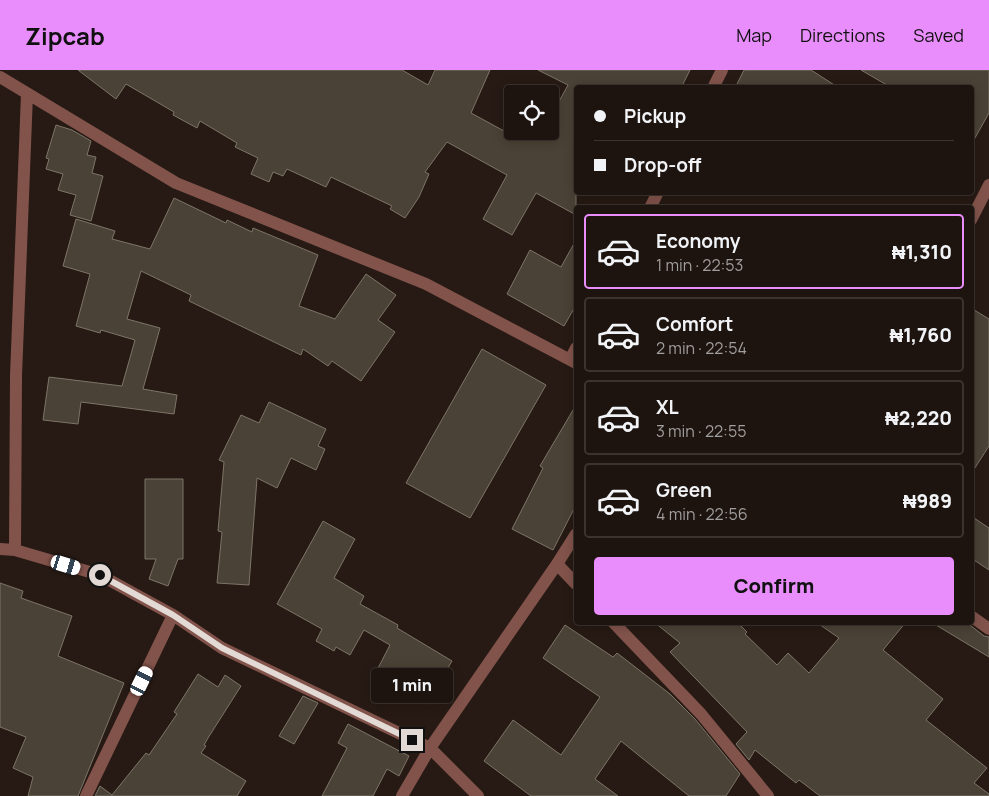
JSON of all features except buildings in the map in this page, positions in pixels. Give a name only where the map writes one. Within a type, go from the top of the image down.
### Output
[{"type":"street","points":[[714,85],[722,70]]},
{"type":"street","points":[[0,77],[176,183],[426,284],[574,357]]},
{"type":"street","points":[[15,550],[16,376],[27,94]]},
{"type":"street","points":[[974,214],[989,185]]},
{"type":"street","points":[[402,796],[430,748],[574,537]]},
{"type":"street","points":[[0,549],[15,550],[100,575],[173,615],[222,648],[430,748],[478,796]]},
{"type":"street","points":[[557,564],[574,582]]},
{"type":"street","points":[[86,796],[173,615]]},
{"type":"street","points":[[974,618],[989,629]]},
{"type":"street","points":[[616,625],[701,714],[768,796]]},
{"type":"route","points":[[100,575],[173,615],[222,648],[412,740]]}]
